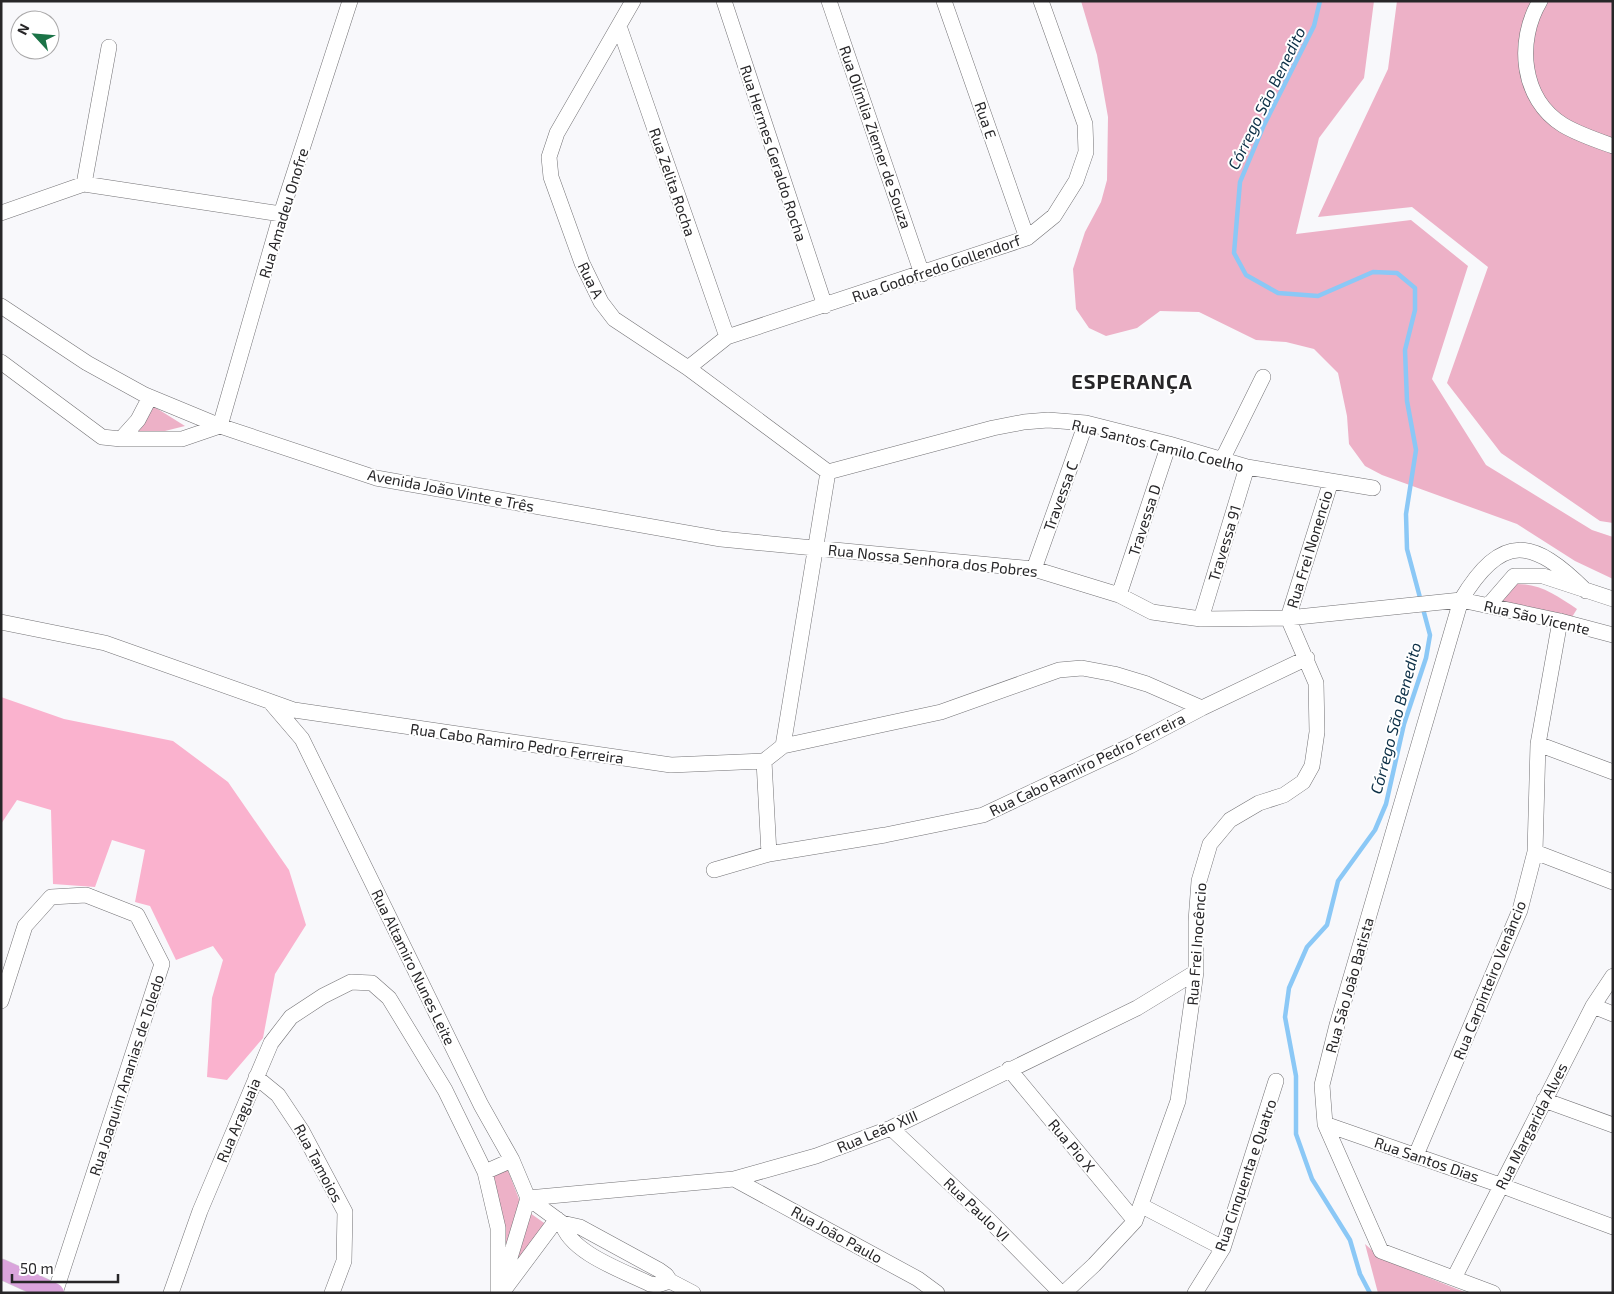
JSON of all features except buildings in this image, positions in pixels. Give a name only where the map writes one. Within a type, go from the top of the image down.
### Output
[{"type":"main road","points":[[1,1269],[55,1293]]},
{"type":"street","name":"Rua Amadeu Onofre","points":[[220,426],[281,214],[350,1]]},
{"type":"street","name":"Rua A","points":[[633,1],[557,133],[549,157],[551,177],[582,263],[601,302],[614,319],[688,368],[828,472]]},
{"type":"street","name":"Rua Hermes Geraldo Rocha","points":[[724,1],[825,306]]},
{"type":"street","name":"Rua Olímlia Ziemer de Souza","points":[[829,1],[922,274]]},
{"type":"street","name":"Rua E","points":[[944,1],[1027,238]]},
{"type":"street","name":"Rua Godofredo Gollendorf","points":[[688,368],[727,337],[1027,238],[1054,216],[1076,181],[1086,152],[1085,124],[1041,1]]},
{"type":"street","points":[[1540,1],[1526,37],[1526,69],[1538,101],[1562,125],[1613,146]]},
{"type":"street","name":"Rua Zelita Rocha","points":[[619,26],[727,337]]},
{"type":"street","points":[[84,184],[109,47]]},
{"type":"street","points":[[1,213],[84,184],[281,214]]},
{"type":"street","name":"Avenida João Vinte e Três","points":[[1,306],[87,363],[150,397],[220,426],[376,478],[721,539],[816,548]]},
{"type":"street","points":[[1,362],[102,437],[121,439],[182,439],[220,426]]},
{"type":"street","points":[[1222,460],[1264,378]]},
{"type":"street","points":[[121,439],[138,420],[150,397]]},
{"type":"street","name":"Rua Santos Camilo Coelho","points":[[828,472],[1024,422],[1048,420],[1086,423],[1247,467],[1373,488]]},
{"type":"street","name":"Travessa C","points":[[1034,569],[1086,423]]},
{"type":"street","name":"Travessa D","points":[[1119,595],[1168,444]]},
{"type":"street","name":"Travessa 91","points":[[1201,619],[1247,467]]},
{"type":"street","points":[[783,746],[828,472]]},
{"type":"street","name":"Rua Frei Nonencio","points":[[1288,618],[1331,481]]},
{"type":"street","name":"Rua Nossa Senhora dos Pobres","points":[[816,548],[1034,569],[1119,595],[1152,612],[1201,619],[1288,618],[1461,600]]},
{"type":"street","name":"Rua São João Batista","points":[[1493,1293],[1381,1250],[1325,1124],[1322,1085],[1336,1026],[1461,600],[1475,577],[1488,562],[1502,552],[1514,549],[1532,552],[1551,561],[1566,570],[1586,591]]},
{"type":"street","points":[[1488,606],[1514,576],[1543,576],[1613,599]]},
{"type":"street","name":"Rua São Vicente","points":[[1461,600],[1560,621],[1613,635]]},
{"type":"street","name":"Rua Frei Inocêncio","points":[[1062,1293],[1094,1266],[1136,1221],[1178,1102],[1196,972],[1196,921],[1199,880],[1210,844],[1230,820],[1259,803],[1284,795],[1303,782],[1312,766],[1317,732],[1316,683],[1307,658],[1288,618]]},
{"type":"street","name":"Rua Carpinteiro Venâncio","points":[[1416,1155],[1520,910],[1536,852],[1538,744],[1560,621]]},
{"type":"street","name":"Rua Cabo Ramiro Pedro Ferreira","points":[[1,622],[105,643],[272,704],[304,712],[671,765],[764,761],[783,746],[941,712],[1059,670],[1082,668],[1114,674],[1147,684],[1202,708]]},
{"type":"street","name":"Rua Cabo Ramiro Pedro Ferreira","points":[[714,870],[769,854],[885,835],[983,815],[1130,746],[1202,708],[1307,658]]},
{"type":"street","name":"Rua Altamiro Nunes Leite","points":[[272,704],[302,739],[481,1105],[512,1160],[528,1198]]},
{"type":"street","points":[[1538,744],[1613,772]]},
{"type":"street","points":[[764,761],[769,854]]},
{"type":"street","points":[[1536,852],[1613,882]]},
{"type":"street","name":"Rua Joaquim Ananias de Toledo","points":[[1,1001],[25,926],[51,897],[86,895],[137,915],[162,964],[55,1293]]},
{"type":"street","name":"Rua Leão XIII","points":[[528,1198],[734,1178],[816,1156],[891,1128],[1137,1008],[1196,972]]},
{"type":"street","name":"Rua Margarida Alves","points":[[1454,1278],[1593,1006],[1613,976]]},
{"type":"street","name":"Rua Altamiro Nunes Leite","points":[[351,982],[372,983],[389,998],[445,1090],[485,1172],[498,1228],[500,1293]]},
{"type":"street","name":"Rua Araguaia","points":[[170,1293],[200,1211],[271,1043],[291,1017],[323,996],[351,982]]},
{"type":"street","points":[[1593,1006],[1613,1002]]},
{"type":"street","points":[[1593,1006],[1613,1014]]},
{"type":"street","name":"Rua Pio X","points":[[1010,1069],[1136,1221]]},
{"type":"street","name":"Rua Tamoios","points":[[256,1077],[278,1095],[302,1131],[345,1212],[344,1261],[332,1293]]},
{"type":"street","name":"Rua Cinquenta e Quatro","points":[[1196,1293],[1223,1248],[1276,1081]]},
{"type":"street","points":[[1544,1100],[1613,1124]]},
{"type":"street","name":"Rua Santos Dias","points":[[1325,1124],[1613,1227]]},
{"type":"street","name":"Rua Paulo VI","points":[[891,1128],[989,1220],[1062,1293]]},
{"type":"street","points":[[485,1172],[512,1160]]},
{"type":"street","name":"Rua João Paulo","points":[[734,1178],[918,1279],[937,1293]]},
{"type":"street","points":[[500,1293],[528,1198],[559,1221],[588,1231],[659,1270],[670,1281],[693,1293]]},
{"type":"street","points":[[1142,1206],[1223,1248]]},
{"type":"street","points":[[500,1293],[559,1221]]},
{"type":"shaded area","points":[[1081,1],[1374,1],[1364,78],[1319,138],[1296,234],[1411,220],[1468,266],[1432,379],[1486,465],[1592,530],[1613,537],[1613,579],[1575,561],[1517,524],[1382,475],[1365,466],[1349,444],[1347,416],[1338,373],[1314,349],[1286,342],[1256,340],[1199,312],[1160,311],[1137,328],[1106,336],[1089,328],[1076,309],[1073,269],[1085,232],[1101,202],[1107,180],[1108,117],[1097,55]]},
{"type":"shaded area","points":[[1397,1],[1613,1],[1613,523],[1600,521],[1501,453],[1447,383],[1488,267],[1412,207],[1318,217],[1388,69]]},
{"type":"shaded area","points":[[153,406],[185,426],[165,431],[135,434]]},
{"type":"shaded area","points":[[1517,584],[1541,588],[1556,595],[1577,609],[1572,617],[1501,602]]},
{"type":"shaded area","points":[[1,697],[64,719],[173,741],[228,782],[289,870],[306,925],[275,974],[263,1038],[227,1080],[207,1077],[212,998],[223,960],[213,946],[176,960],[150,906],[135,902],[145,850],[112,840],[95,887],[53,884],[51,810],[17,800],[1,824]]},
{"type":"shaded area","points":[[507,1168],[524,1212],[502,1270],[491,1175]]},
{"type":"shaded area","points":[[530,1213],[547,1225],[507,1272]]},
{"type":"shaded area","points":[[1365,1244],[1382,1259],[1467,1293],[1378,1293]]},
{"type":"waterway","name":"Córrego São Benedito","points":[[1320,1],[1314,26],[1264,125],[1240,182],[1234,253],[1246,275],[1278,293],[1318,296],[1373,272],[1397,273],[1415,288],[1415,310],[1405,350],[1407,401],[1416,450],[1406,514],[1407,549],[1430,635],[1426,658],[1404,724],[1386,804],[1375,830],[1338,881],[1327,925],[1307,947],[1289,988],[1285,1017],[1296,1076],[1296,1134],[1312,1179],[1350,1240],[1360,1274],[1370,1293]]},
{"type":"district","name":"ESPERANÇA","points":[[1132,381]]}]
